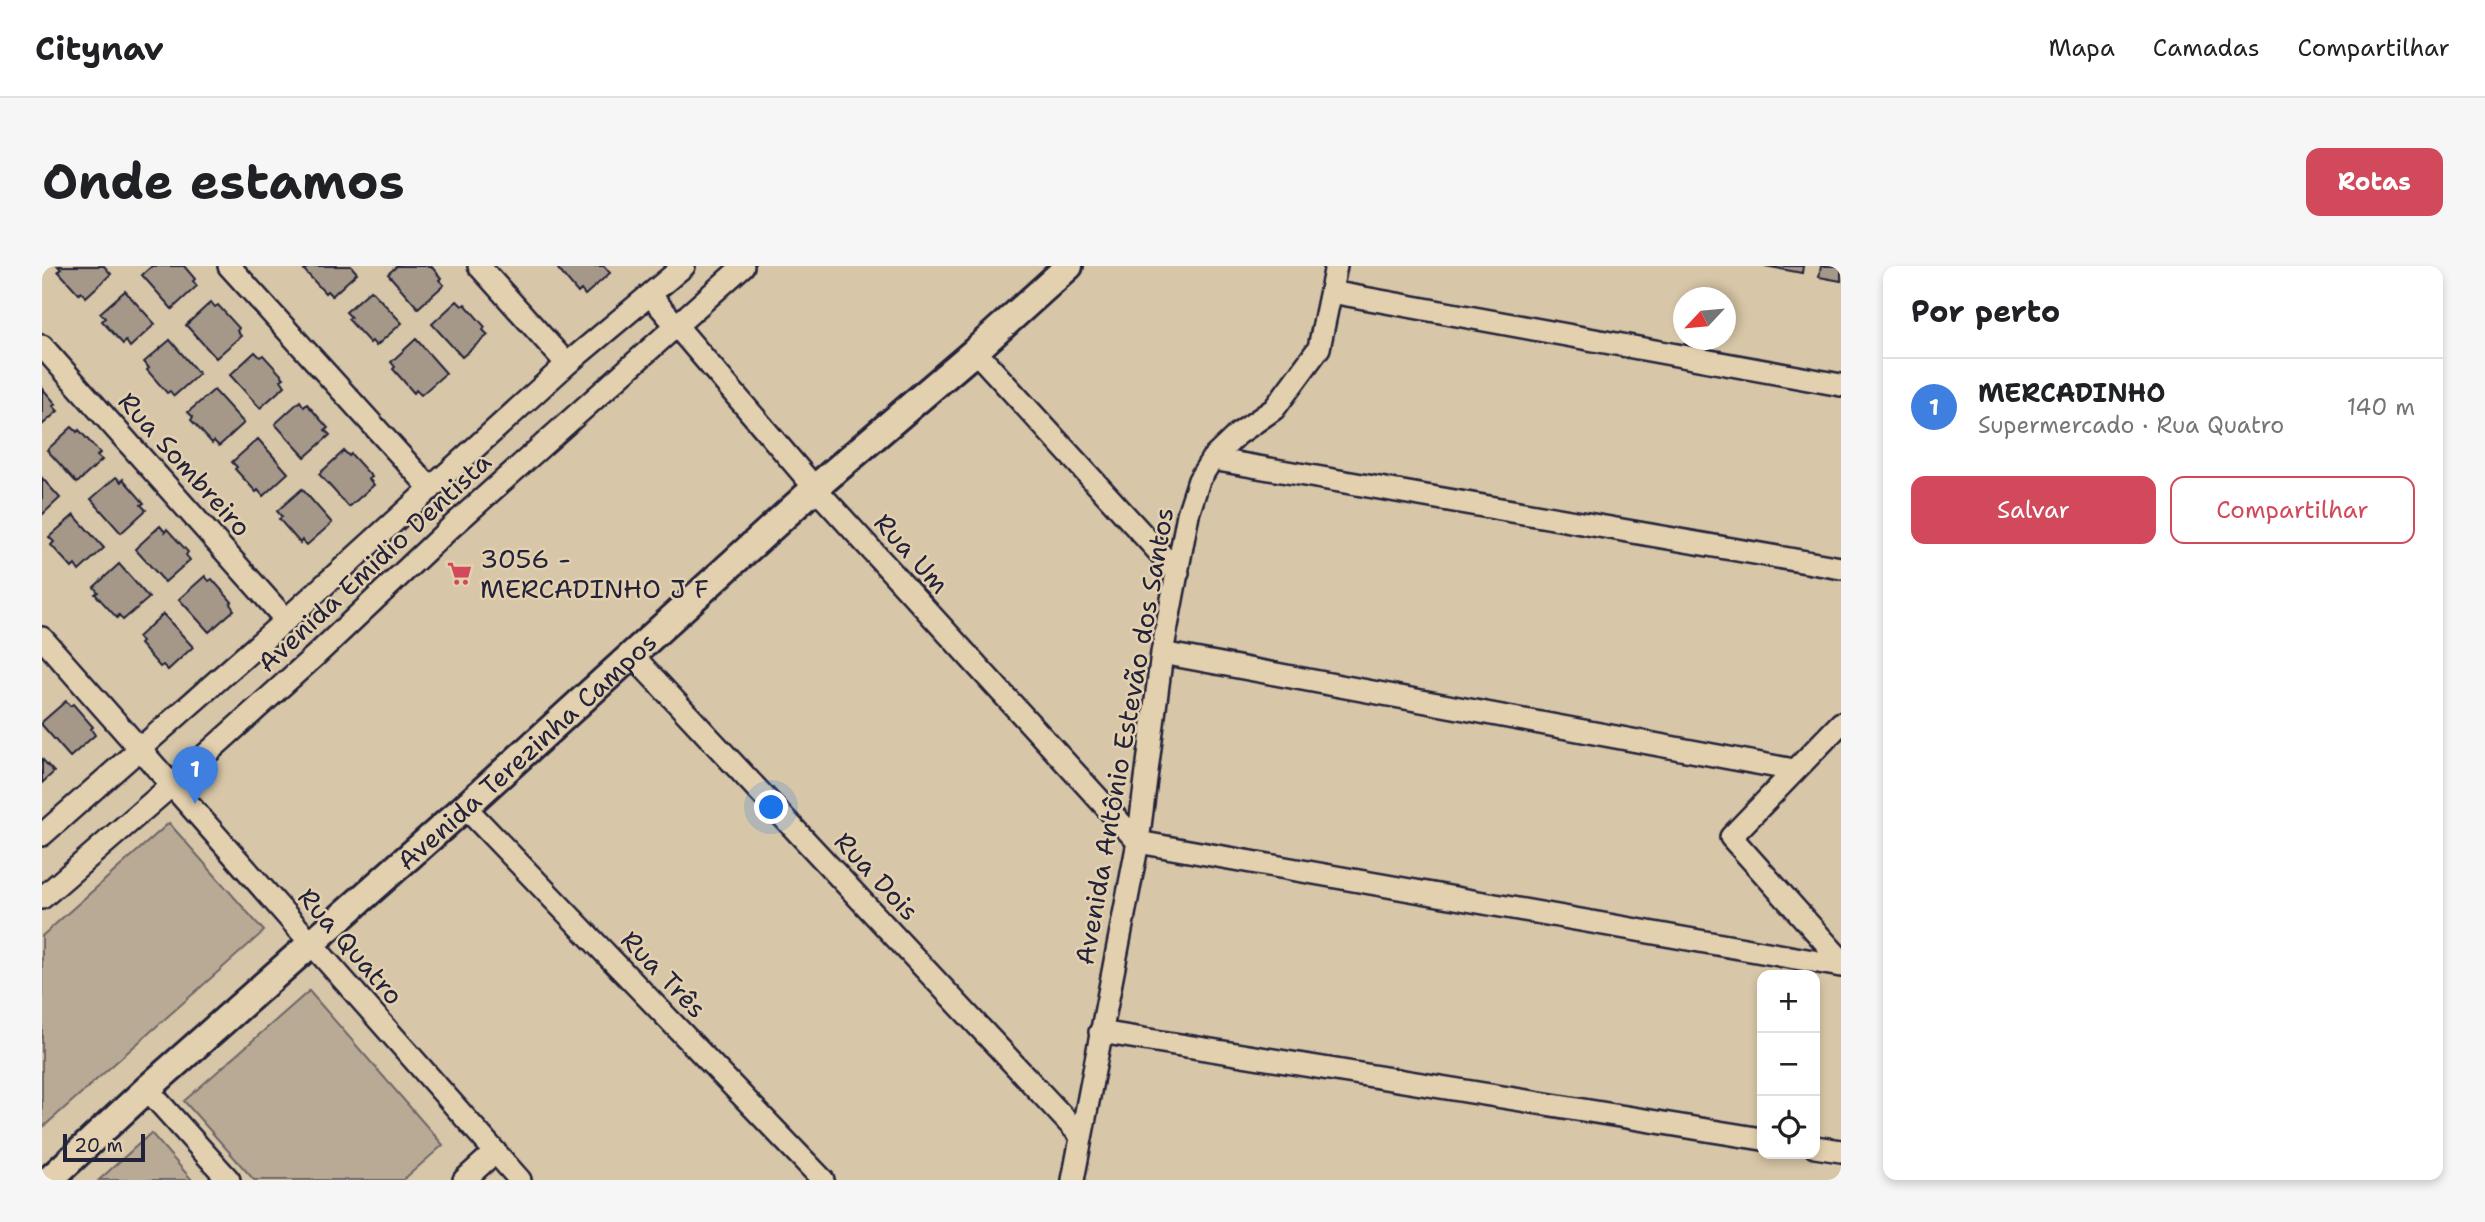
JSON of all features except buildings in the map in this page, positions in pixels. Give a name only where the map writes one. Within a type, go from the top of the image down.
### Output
[{"type":"street","points":[[229,266],[431,489]]},
{"type":"street","points":[[479,266],[567,364]]},
{"type":"street","name":"Avenida Emidio Dentista","points":[[42,835],[286,620],[567,364],[684,266]]},
{"type":"street","name":"Avenida Emidio Dentista","points":[[42,898],[172,785],[316,655],[449,529],[743,266]]},
{"type":"street","name":"Avenida Terezinha Campos","points":[[49,1180],[147,1089],[466,807],[815,488],[975,351],[1069,266]]},
{"type":"street","name":"Avenida Antônio Estevão dos Santos","points":[[1073,1180],[1138,842],[1162,653],[1188,514],[1199,480],[1212,459],[1238,434],[1274,409],[1320,348],[1336,266]]},
{"type":"street","points":[[1331,292],[1841,385]]},
{"type":"street","name":"Rua Um","points":[[651,296],[815,488],[1138,842]]},
{"type":"street","name":"Rua Sombreiro","points":[[42,346],[286,620]]},
{"type":"street","points":[[975,351],[1178,573]]},
{"type":"street","points":[[1212,459],[1841,568]]},
{"type":"street","name":"Rua Quatro","points":[[42,638],[520,1180]]},
{"type":"street","points":[[1162,653],[1794,771]]},
{"type":"street","name":"Rua Dois","points":[[633,656],[1080,1135]]},
{"type":"street","points":[[1841,723],[1731,837],[1841,960]]},
{"type":"street","name":"Rua Três","points":[[466,807],[823,1180]]},
{"type":"street","points":[[1138,842],[1841,966]]},
{"type":"street","points":[[1100,1032],[1757,1138]]},
{"type":"street","points":[[147,1089],[229,1180]]},
{"type":"street","points":[[1820,1148],[1841,1152]]},
{"type":"street","points":[[464,1180],[495,1152]]},
{"type":"shaded area","points":[[169,823],[264,931],[42,1128],[42,936]]},
{"type":"shaded area","points":[[309,991],[443,1145],[403,1180],[254,1180],[184,1101]]},
{"type":"shaded area","points":[[151,1133],[192,1180],[99,1180]]},
{"type":"place","name":"3056 - MERCADINHO J F","points":[[460,573]]},
{"type":"place","name":"MERCADINHO","points":[[195,804]]}]
